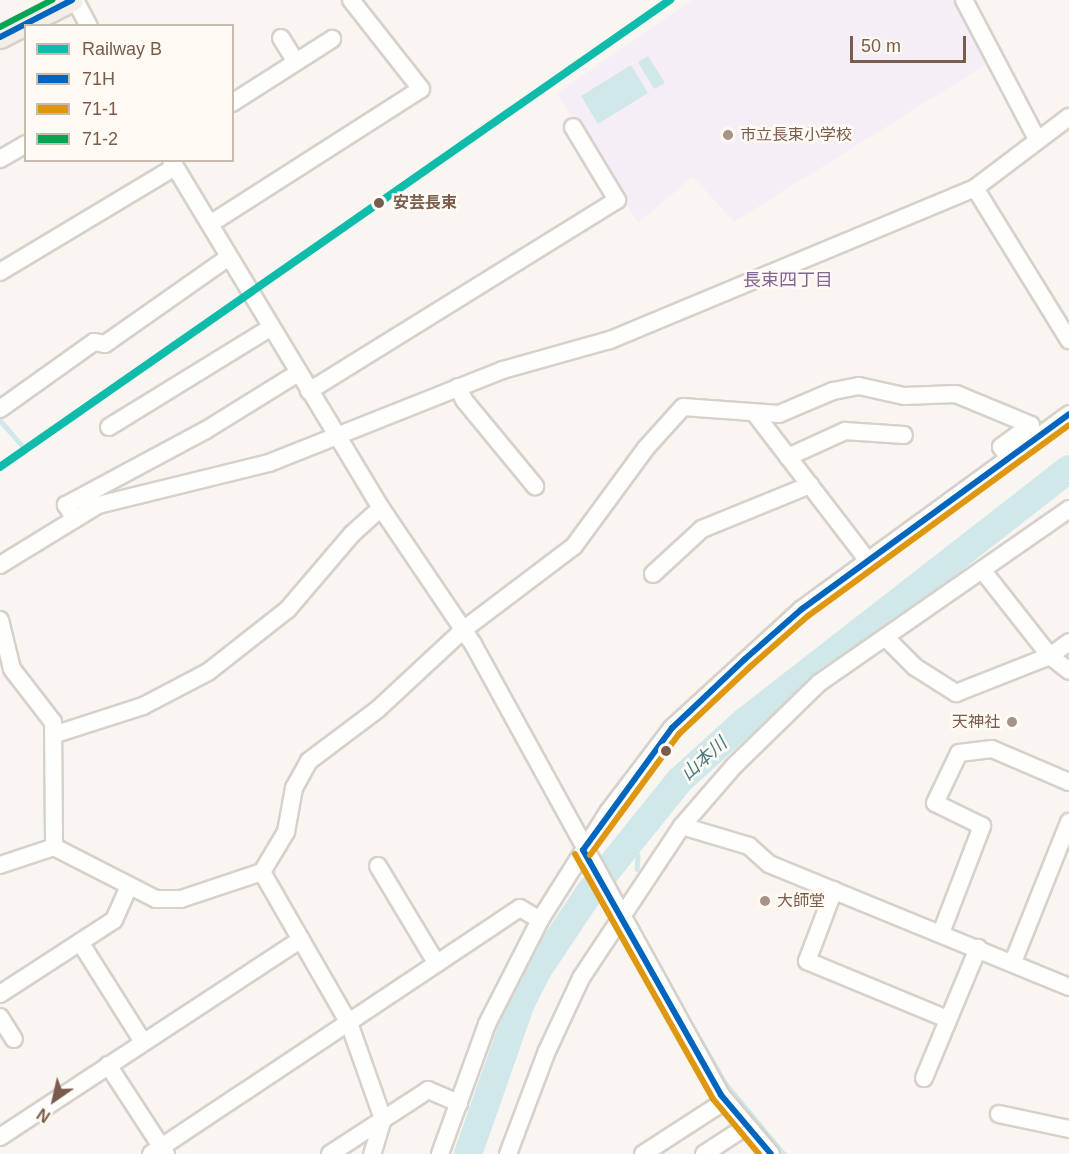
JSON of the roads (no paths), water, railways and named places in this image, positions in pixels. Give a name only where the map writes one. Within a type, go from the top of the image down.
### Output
[{"type":"main road","points":[[26,24],[74,0]]},
{"type":"main road","points":[[0,37],[24,25]]},
{"type":"street","points":[[74,0],[88,24]]},
{"type":"street","points":[[210,224],[421,89],[351,0]]},
{"type":"street","points":[[969,2],[1037,139]]},
{"type":"street","points":[[281,38],[296,62]]},
{"type":"street","points":[[234,102],[332,39]]},
{"type":"street","points":[[0,565],[98,505],[269,463],[336,434],[458,387],[610,340],[975,188],[1069,117]]},
{"type":"street","points":[[309,391],[617,200],[573,128]]},
{"type":"street","points":[[0,159],[24,145]]},
{"type":"street","points":[[0,272],[173,164],[381,508],[463,630],[617,911],[725,1101],[771,1154]]},
{"type":"street","points":[[975,188],[1069,340]]},
{"type":"street","points":[[0,409],[94,342],[105,344],[229,257]]},
{"type":"street","points":[[109,427],[270,327]]},
{"type":"street","points":[[75,519],[66,505],[206,430],[298,373]]},
{"type":"street","points":[[0,865],[54,847],[87,861],[128,888],[156,899],[181,899],[262,872],[286,832],[294,788],[309,760],[377,710],[463,630],[574,546],[646,448],[683,407],[756,415],[779,414],[833,391],[859,386],[904,396],[956,394],[1031,425],[1000,447],[1009,458]]},
{"type":"street","points":[[458,387],[464,400],[535,486]]},
{"type":"street","points":[[440,1154],[487,1024],[540,920],[672,728],[802,609],[1069,414]]},
{"type":"street","points":[[756,415],[868,561]]},
{"type":"street","points":[[788,457],[845,431],[904,435]]},
{"type":"street","points":[[653,574],[702,529],[810,485]]},
{"type":"street","points":[[53,735],[143,706],[208,672],[288,609],[352,534],[381,508]]},
{"type":"street","points":[[509,1153],[576,988],[617,911],[682,826],[734,766],[819,683],[1069,509]]},
{"type":"street","points":[[983,571],[1050,656],[1069,671]]},
{"type":"street","points":[[0,620],[6,672],[53,722],[54,847]]},
{"type":"street","points":[[886,638],[915,667],[956,693],[1050,656],[1069,642]]},
{"type":"street","points":[[941,933],[982,826],[935,804],[959,753],[992,749],[1069,782]]},
{"type":"street","points":[[1013,962],[1069,822]]},
{"type":"street","points":[[682,826],[749,846],[769,864],[1013,962],[1069,987]]},
{"type":"street","points":[[378,866],[437,964]]},
{"type":"street","points":[[262,872],[350,1023],[383,1119],[372,1154]]},
{"type":"street","points":[[0,994],[114,920],[128,888]]},
{"type":"street","points":[[834,890],[807,961],[947,1019]]},
{"type":"street","points":[[108,1065],[160,1152],[520,908],[540,920]]},
{"type":"street","points":[[0,1137],[301,939]]},
{"type":"street","points":[[80,942],[143,1042]]},
{"type":"street","points":[[924,1078],[978,948]]},
{"type":"street","points":[[0,1017],[14,1039]]},
{"type":"street","points":[[330,1154],[428,1090],[459,1103]]},
{"type":"street","points":[[643,1154],[725,1101]]},
{"type":"street","points":[[999,1114],[1069,1129]]},
{"type":"street","points":[[704,1154],[747,1126]]},
{"type":"water","points":[[648,56],[665,83],[654,89],[638,62]]},
{"type":"water","points":[[631,65],[648,93],[598,124],[581,96]]},
{"type":"waterway","points":[[0,420],[21,444]]},
{"type":"waterway","name":"山本川","points":[[468,1154],[521,1003],[537,971],[589,893],[679,781],[744,722],[1069,469]]},
{"type":"waterway","points":[[630,841],[638,856],[637,869]]},
{"type":"waterway","points":[[690,1022],[726,1084],[784,1154]]},
{"type":"rail line","name":"B","points":[[0,467],[670,0]]},
{"type":"place","name":"市立長束小学校","points":[[728,135]]},
{"type":"place","name":"安芸長束","points":[[379,203]]},
{"type":"place","name":"天神社","points":[[1012,722]]},
{"type":"place","name":"大師堂","points":[[765,901]]},
{"type":"district","name":"長束四丁目","points":[[788,280]]}]
